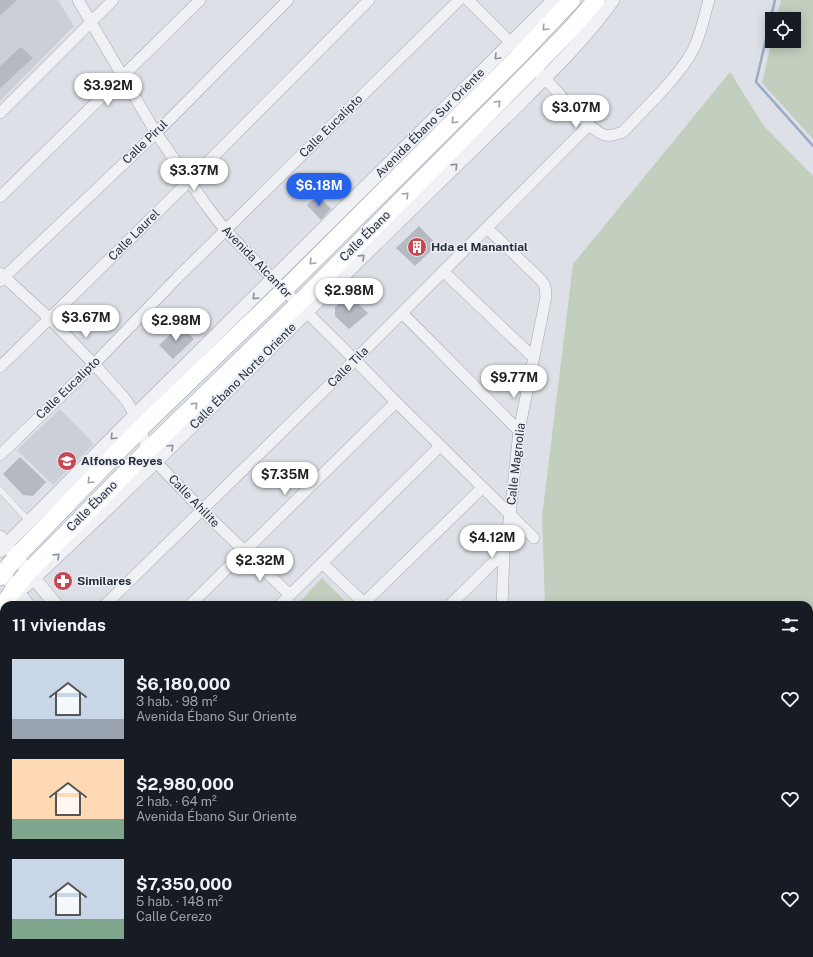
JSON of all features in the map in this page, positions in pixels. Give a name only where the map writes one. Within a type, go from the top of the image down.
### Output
[{"type":"main road","name":"Calle Ébano","points":[[1,573],[5,547],[138,422],[516,48],[572,0]]},
{"type":"main road","name":"Calle Ébano","points":[[7,601],[32,574],[540,72],[571,29],[596,0]]},
{"type":"street","name":"Avenida Alcanfor","points":[[78,0],[156,133],[226,231],[482,488],[534,538]]},
{"type":"street","points":[[0,113],[113,0]]},
{"type":"street","points":[[0,197],[200,0]]},
{"type":"street","name":"Calle Pirul","points":[[2,277],[156,133],[288,0]]},
{"type":"street","name":"Calle Laurel","points":[[0,367],[189,181],[369,0]]},
{"type":"street","name":"Calle Eucalipto","points":[[0,455],[94,364],[459,0]]},
{"type":"street","points":[[468,0],[540,72],[589,125],[601,134],[607,136],[623,132],[663,89],[688,59],[698,37],[709,0]]},
{"type":"street","points":[[516,48],[554,0]]},
{"type":"street","points":[[540,72],[596,23],[613,0]]},
{"type":"street","name":"Calle Tila","points":[[109,601],[355,360],[589,125]]},
{"type":"street","name":"Calle Magnolia","points":[[487,228],[541,280],[545,286],[545,304],[519,431],[510,515],[504,552],[502,601]]},
{"type":"street","points":[[443,271],[534,358]]},
{"type":"street","name":"Calle Ahilite","points":[[2,277],[49,318],[94,364],[126,400],[138,422],[152,456],[202,510],[290,595]]},
{"type":"street","points":[[402,313],[519,431]]},
{"type":"street","points":[[194,601],[396,402]]},
{"type":"street","points":[[53,601],[32,574],[5,547],[29,522],[138,422]]},
{"type":"street","points":[[284,601],[440,446]]},
{"type":"street","points":[[368,601],[482,488]]},
{"type":"street","points":[[454,601],[504,552]]},
{"type":"street","points":[[322,563],[362,601]]},
{"type":"street","points":[[1,573],[25,601]]},
{"type":"lane","points":[[0,490],[29,522]]},
{"type":"shaded area","points":[[0,0],[58,0],[74,26],[0,101]]},
{"type":"shaded area","points":[[60,409],[94,444],[53,485],[17,450]]},
{"type":"green space","points":[[781,0],[813,0],[813,139],[762,83],[770,48],[801,48],[801,12],[778,12]]},
{"type":"green space","points":[[730,72],[764,126],[813,176],[813,601],[545,601],[542,517],[573,264]]},
{"type":"green space","points":[[322,578],[345,601],[301,601]]},
{"type":"building","points":[[0,0],[17,0],[0,16]]},
{"type":"building","points":[[21,47],[33,58],[0,88],[0,66]]},
{"type":"building","points":[[318,195],[331,209],[321,220],[307,205]]},
{"type":"building","name":"Hda el Manantial","points":[[419,226],[437,245],[415,266],[396,248]]},
{"type":"building","points":[[348,294],[368,313],[349,329],[335,316],[335,307]]},
{"type":"building","points":[[180,325],[194,339],[173,359],[159,345]]},
{"type":"building","points":[[20,457],[46,482],[33,496],[23,495],[3,474]]},
{"type":"waterway","points":[[775,0],[756,82],[813,146]]},
{"type":"place","name":"Hda el Manantial","points":[[417,247]]},
{"type":"place","name":"Alfonso Reyes","points":[[67,461]]},
{"type":"place","name":"Similares","points":[[63,581]]}]
